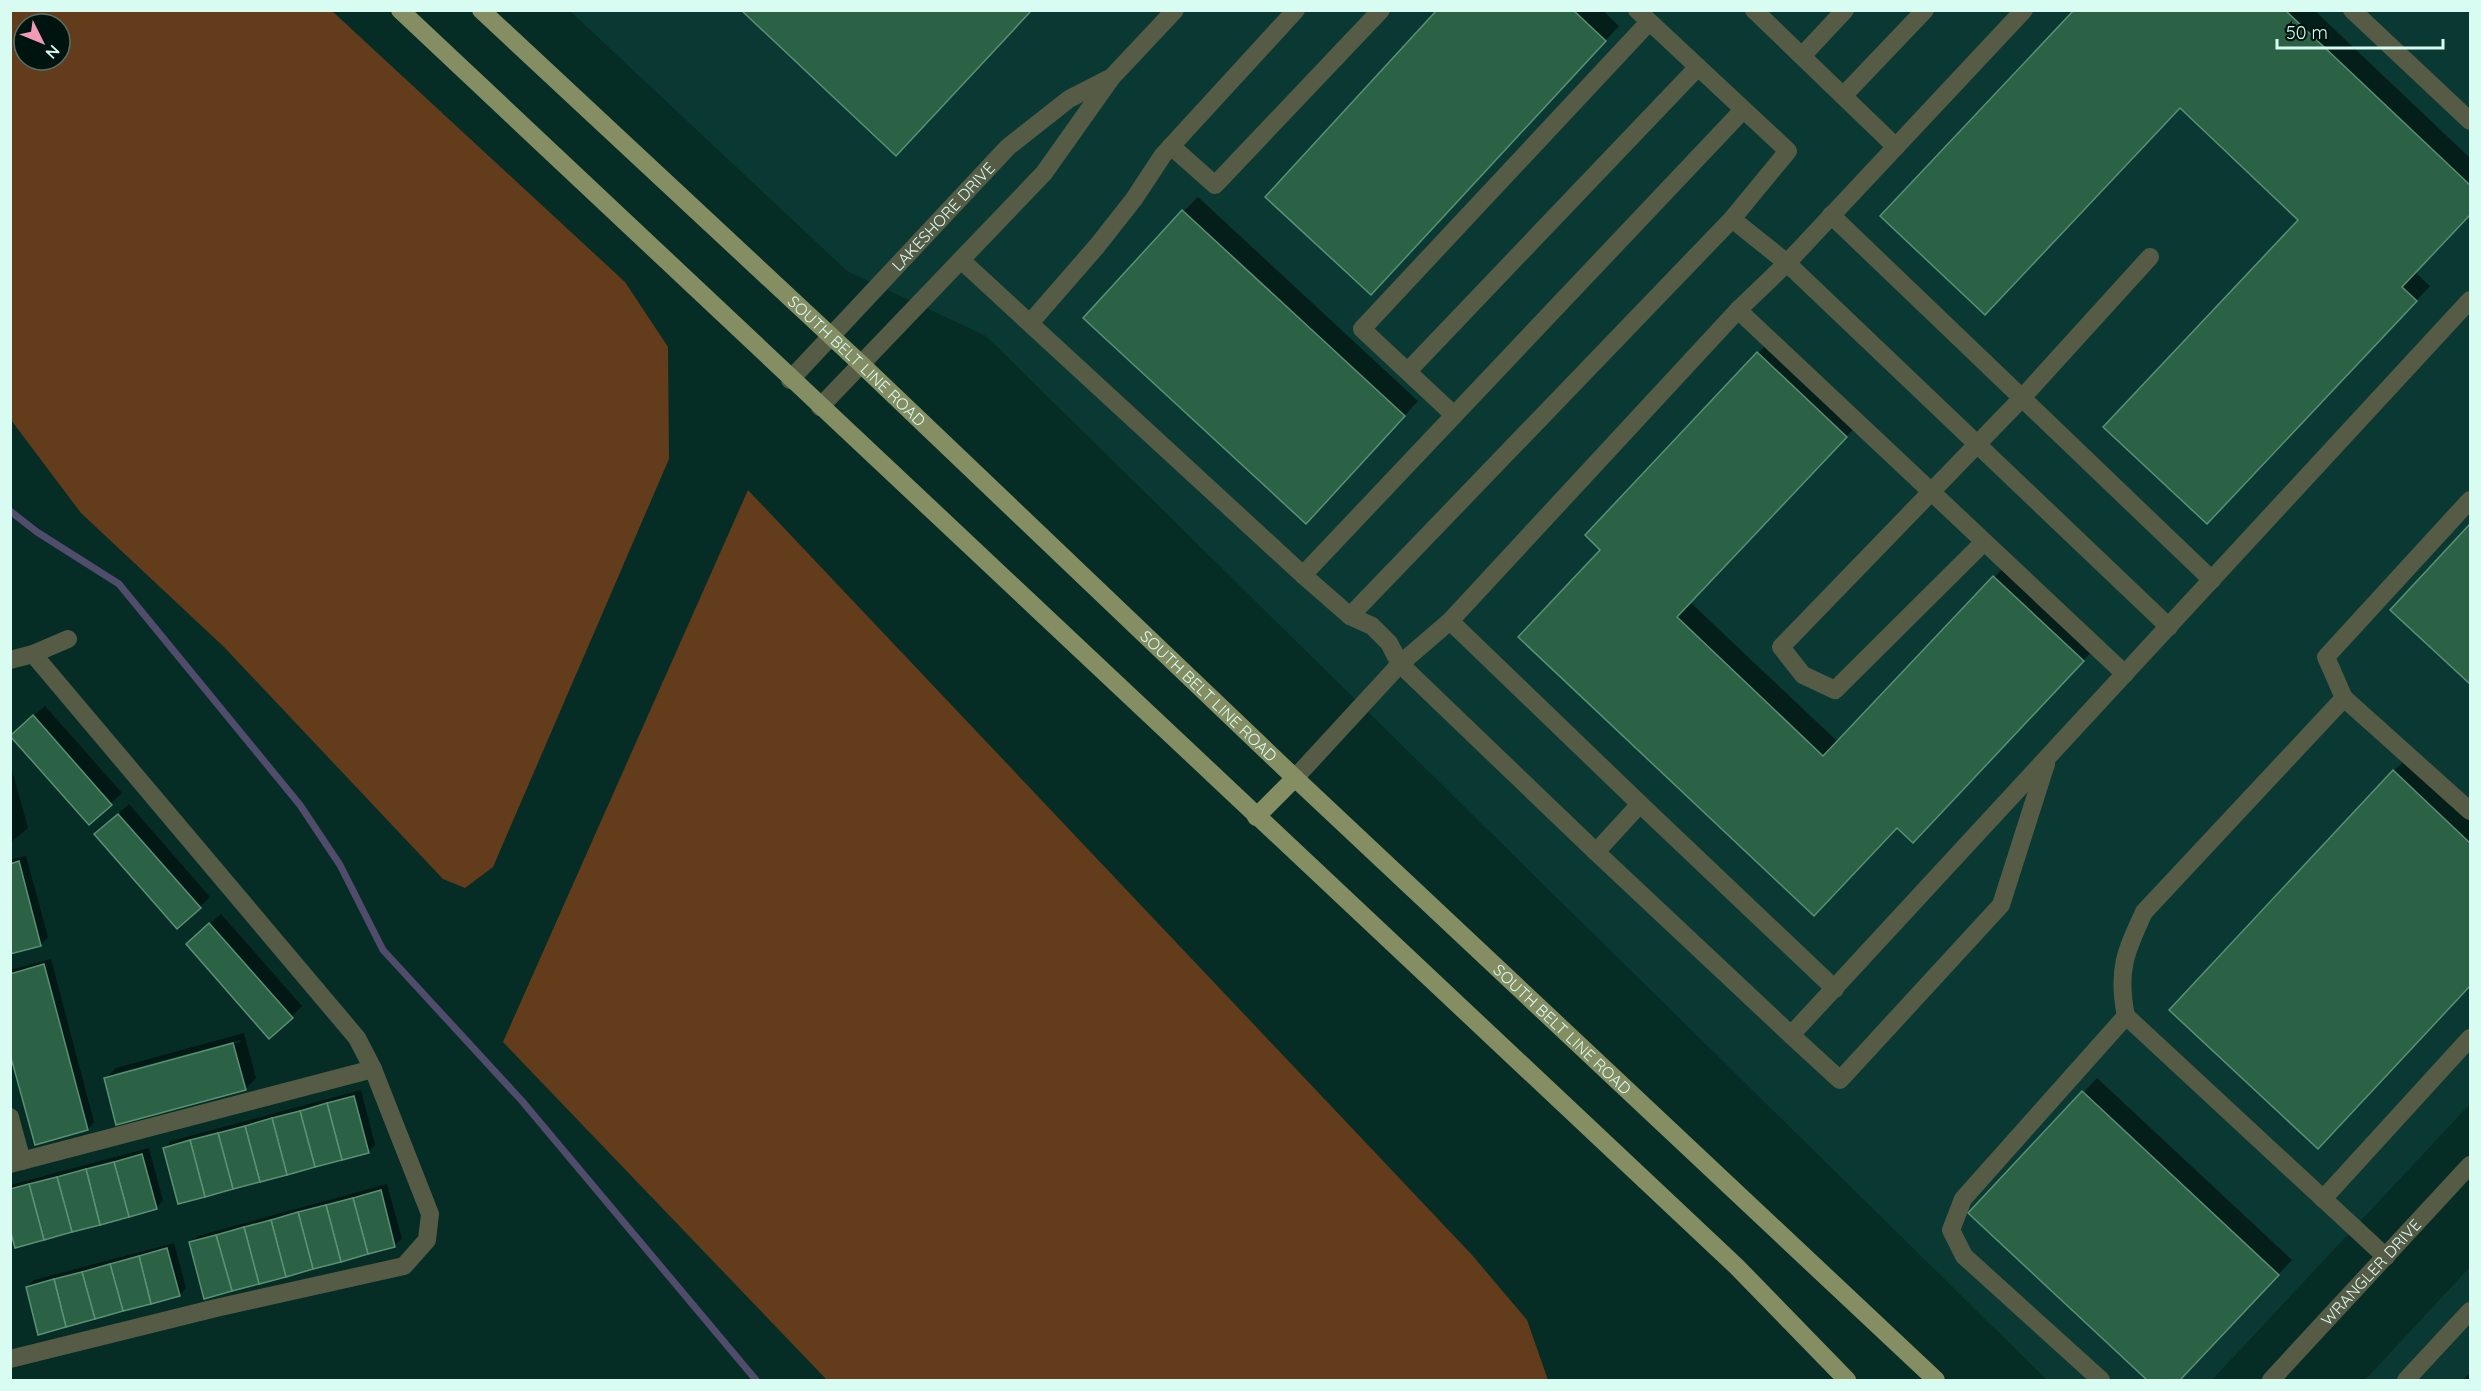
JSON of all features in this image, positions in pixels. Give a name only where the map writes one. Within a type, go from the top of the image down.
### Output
[{"type":"main road","points":[[400,10],[790,380],[1736,1266],[1847,1380]]},
{"type":"main road","name":"SOUTH BELT LINE ROAD","points":[[481,10],[861,364],[1295,778],[1936,1380]]},
{"type":"main road","points":[[1256,817],[1295,778]]},
{"type":"street","name":"LAKESHORE DRIVE","points":[[820,407],[1044,173],[1112,77],[1175,10]]},
{"type":"street","points":[[1030,323],[1097,246],[1171,146],[1296,10]]},
{"type":"street","points":[[1171,146],[1215,185],[1381,10]]},
{"type":"street","points":[[1754,10],[1896,147]]},
{"type":"street","points":[[1802,56],[1845,10]]},
{"type":"street","points":[[1843,96],[1925,10]]},
{"type":"street","points":[[1295,778],[1400,664],[1449,621],[1738,310],[1787,263],[2024,10]]},
{"type":"street","points":[[2352,10],[2470,121]]},
{"type":"street","points":[[1350,616],[1732,219],[1788,151],[1643,16],[1362,329],[1454,415]]},
{"type":"street","points":[[1407,371],[1698,67]]},
{"type":"street","name":"LAKESHORE DRIVE","points":[[790,380],[1008,147],[1069,99],[1112,77]]},
{"type":"street","points":[[1303,575],[1743,110]]},
{"type":"street","points":[[1832,215],[2212,580]]},
{"type":"street","points":[[1732,219],[1787,263],[2169,627]]},
{"type":"street","points":[[1984,542],[1835,690],[1803,675],[1781,647],[2022,398],[2150,257]]},
{"type":"street","points":[[961,260],[1303,575],[1350,616],[1372,626],[1389,643],[1400,664],[1596,852],[1840,1080],[2001,904],[2048,758]]},
{"type":"street","points":[[1791,1035],[2470,300]]},
{"type":"street","points":[[1738,310],[2125,674]]},
{"type":"street","points":[[2470,500],[2326,657],[2344,698],[2470,811]]},
{"type":"street","points":[[1449,621],[1834,988]]},
{"type":"street","points":[[10,660],[33,654],[68,639]]},
{"type":"street","points":[[10,1359],[205,1311],[404,1266],[427,1240],[430,1214],[373,1069],[357,1038],[33,654]]},
{"type":"street","points":[[2344,698],[2144,912],[2122,969],[2121,992],[2126,1016],[2386,1257]]},
{"type":"street","points":[[1596,852],[1640,804]]},
{"type":"street","points":[[2101,1380],[1964,1256],[1951,1230],[1963,1199],[2126,1016]]},
{"type":"street","points":[[2323,1199],[2470,1038]]},
{"type":"street","points":[[10,1117],[16,1163],[373,1069]]},
{"type":"street","name":"WRANGLER DRIVE","points":[[2271,1380],[2470,1165]]},
{"type":"street","points":[[2406,1380],[2470,1311]]},
{"type":"shaded area","points":[[11,11],[332,11],[625,282],[668,347],[669,459],[493,867],[465,888],[443,879],[224,647],[81,513],[11,420]]},
{"type":"shaded area","points":[[570,11],[2470,11],[2470,1104],[2212,1380],[2047,1380],[986,336],[847,271]]},
{"type":"shaded area","points":[[748,490],[1472,1255],[1527,1320],[1548,1380],[827,1380],[503,1042]]},
{"type":"shaded area","points":[[2470,1267],[2470,1380],[2365,1380]]},
{"type":"building","points":[[741,10],[1032,10],[896,156]]},
{"type":"building","points":[[1437,10],[1573,10],[1606,41],[1371,295],[1265,197]]},
{"type":"building","points":[[2074,10],[2285,10],[2470,185],[2470,215],[2402,287],[2417,301],[2207,524],[2103,427],[2298,220],[2180,108],[1985,315],[1880,216]]},
{"type":"building","points":[[1182,210],[1405,416],[1306,524],[1083,318]]},
{"type":"building","points":[[1757,352],[1847,437],[1677,617],[1823,756],[1993,576],[2084,661],[1913,843],[1897,828],[1814,916],[1518,637],[1600,550],[1585,535]]},
{"type":"building","points":[[2470,524],[2470,684],[2390,610]]},
{"type":"building","points":[[33,715],[112,805],[89,825],[10,736]]},
{"type":"building","points":[[2393,770],[2470,843],[2470,986],[2318,1149],[2169,1010]]},
{"type":"building","points":[[118,814],[201,908],[177,929],[94,834]]},
{"type":"building","points":[[19,861],[41,946],[10,954],[10,864]]},
{"type":"building","points":[[209,923],[293,1018],[269,1039],[186,944]]},
{"type":"building","points":[[44,964],[88,1130],[35,1145],[10,1054],[10,974]]},
{"type":"building","points":[[233,1043],[246,1090],[116,1125],[104,1078]]},
{"type":"building","points":[[2082,1091],[2279,1275],[2180,1380],[2147,1380],[1968,1213]]},
{"type":"building","points":[[354,1096],[369,1153],[342,1160],[327,1103]]},
{"type":"building","points":[[327,1103],[342,1160],[315,1167],[300,1111]]},
{"type":"building","points":[[300,1111],[315,1167],[287,1175],[272,1118]]},
{"type":"building","points":[[272,1118],[287,1175],[260,1182],[245,1126]]},
{"type":"building","points":[[245,1126],[260,1182],[233,1189],[218,1133]]},
{"type":"building","points":[[218,1133],[233,1189],[205,1197],[190,1140]]},
{"type":"building","points":[[190,1140],[205,1197],[178,1204],[163,1148]]},
{"type":"building","points":[[142,1154],[157,1209],[129,1217],[114,1162]]},
{"type":"building","points":[[114,1162],[129,1217],[100,1225],[86,1169]]},
{"type":"building","points":[[86,1169],[100,1225],[72,1232],[57,1177]]},
{"type":"building","points":[[57,1177],[72,1232],[44,1240],[29,1184]]},
{"type":"building","points":[[29,1184],[44,1240],[15,1248],[10,1229],[10,1189]]},
{"type":"building","points":[[381,1190],[395,1247],[368,1254],[353,1198]]},
{"type":"building","points":[[353,1198],[368,1254],[341,1262],[326,1205]]},
{"type":"building","points":[[326,1205],[341,1262],[313,1269],[298,1212]]},
{"type":"building","points":[[298,1212],[313,1269],[286,1277],[271,1220]]},
{"type":"building","points":[[271,1220],[286,1277],[259,1284],[244,1227]]},
{"type":"building","points":[[244,1227],[259,1284],[232,1291],[216,1235]]},
{"type":"building","points":[[216,1235],[232,1291],[204,1299],[189,1242]]},
{"type":"building","points":[[167,1248],[180,1296],[151,1304],[139,1256]]},
{"type":"building","points":[[139,1256],[151,1304],[123,1311],[110,1264]]},
{"type":"building","points":[[110,1264],[123,1311],[95,1319],[82,1272]]},
{"type":"building","points":[[82,1272],[95,1319],[66,1327],[54,1279]]},
{"type":"building","points":[[54,1279],[66,1327],[38,1335],[26,1287]]},
{"type":"waterway","points":[[10,511],[37,532],[119,584],[300,805],[340,865],[383,950],[522,1101],[756,1380]]}]
